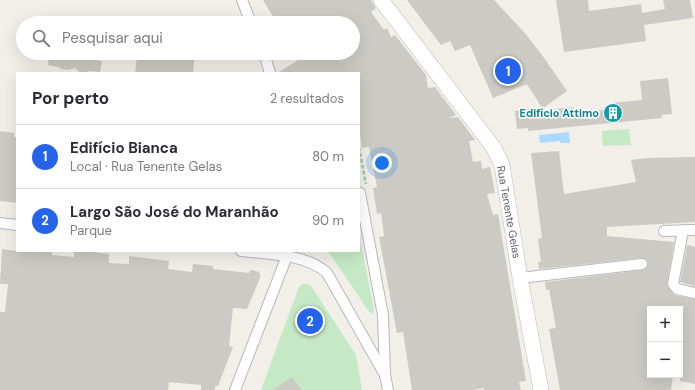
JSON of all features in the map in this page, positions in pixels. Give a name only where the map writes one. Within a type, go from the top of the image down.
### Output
[{"type":"street","points":[[242,0],[248,16]]},
{"type":"street","name":"Rua Tenente Gelas","points":[[381,0],[494,148],[502,165],[520,278],[541,390]]},
{"type":"street","points":[[266,60],[270,72]]},
{"type":"street","points":[[360,193],[383,316],[385,375],[388,390]]},
{"type":"street","points":[[0,223],[16,225]]},
{"type":"street","points":[[683,230],[672,284],[677,289],[695,293]]},
{"type":"street","points":[[664,231],[695,230]]},
{"type":"street","points":[[256,252],[287,254],[321,267],[327,273],[385,375]]},
{"type":"street","points":[[235,390],[287,254]]},
{"type":"street","points":[[520,278],[642,264]]},
{"type":"path","points":[[360,152],[366,184],[360,193]]},
{"type":"green space","points":[[629,129],[631,145],[603,146],[602,131]]},
{"type":"green space","points":[[360,238],[374,310],[372,314],[329,252],[360,252]]},
{"type":"green space","points":[[302,284],[308,284],[311,286],[356,355],[362,390],[261,390],[299,287]]},
{"type":"water","points":[[569,132],[570,143],[561,143],[560,141],[540,143],[539,135]]},
{"type":"building","points":[[263,0],[371,0],[376,8],[371,12],[384,30],[387,28],[391,37],[395,35],[426,75],[428,88],[435,87],[456,115],[449,118],[458,117],[475,140],[469,141],[473,162],[481,161],[482,169],[490,167],[495,193],[487,194],[493,215],[498,214],[526,381],[519,382],[521,390],[484,390],[484,388],[473,390],[412,390],[403,332],[397,333],[379,237],[384,236],[381,213],[377,214],[373,188],[377,187],[369,147],[362,148],[360,135],[360,72],[279,72],[298,60],[360,60],[360,16],[273,16]]},
{"type":"building","points":[[407,0],[494,0],[524,32],[567,91],[539,111],[574,107],[574,113],[613,109],[612,103],[642,100],[640,81],[668,78],[672,114],[661,115],[662,118],[528,131],[528,128],[517,129],[515,111],[542,108],[527,84],[493,98],[470,45],[455,51],[450,41],[441,45]]},
{"type":"building","points":[[556,0],[588,0],[589,11],[641,4],[642,13],[665,9],[663,0],[690,0],[693,18],[644,25],[646,41],[564,52]]},
{"type":"building","points":[[48,60],[102,61],[100,72],[79,72],[75,68],[68,70],[48,65]]},
{"type":"building","points":[[137,60],[194,60],[193,72],[135,72]]},
{"type":"building","points":[[0,131],[14,133],[14,137],[16,137],[16,203],[0,201]]},
{"type":"building","points":[[559,151],[564,194],[636,182],[631,160],[648,158],[695,157],[695,222],[607,227],[607,236],[674,242],[667,285],[675,295],[695,299],[695,384],[680,381],[680,378],[683,378],[683,306],[647,306],[647,378],[673,378],[671,390],[560,390],[549,329],[556,328],[549,289],[546,290],[545,282],[643,270],[646,269],[648,264],[647,260],[641,258],[539,269],[538,262],[541,262],[538,239],[542,238],[531,153]]},
{"type":"building","points":[[687,245],[695,247],[695,286],[680,282]]},
{"type":"building","points":[[2,249],[16,252],[52,252],[52,255],[74,257],[74,252],[92,252],[109,254],[109,263],[129,264],[129,256],[169,261],[168,269],[192,272],[193,264],[213,266],[213,269],[249,273],[250,270],[260,273],[260,278],[247,309],[233,308],[229,346],[233,347],[218,386],[215,386],[215,390],[201,390],[201,385],[169,382],[168,390],[0,390],[0,312],[5,312],[8,284],[0,284]]},
{"type":"building","points":[[292,377],[302,390],[273,390]]},
{"type":"place","name":"Edifício Bianca","points":[[508,71]]},
{"type":"place","name":"Edifício Attimo","points":[[613,113]]},
{"type":"place","name":"Largo São José do Maranhão","points":[[310,321]]}]
